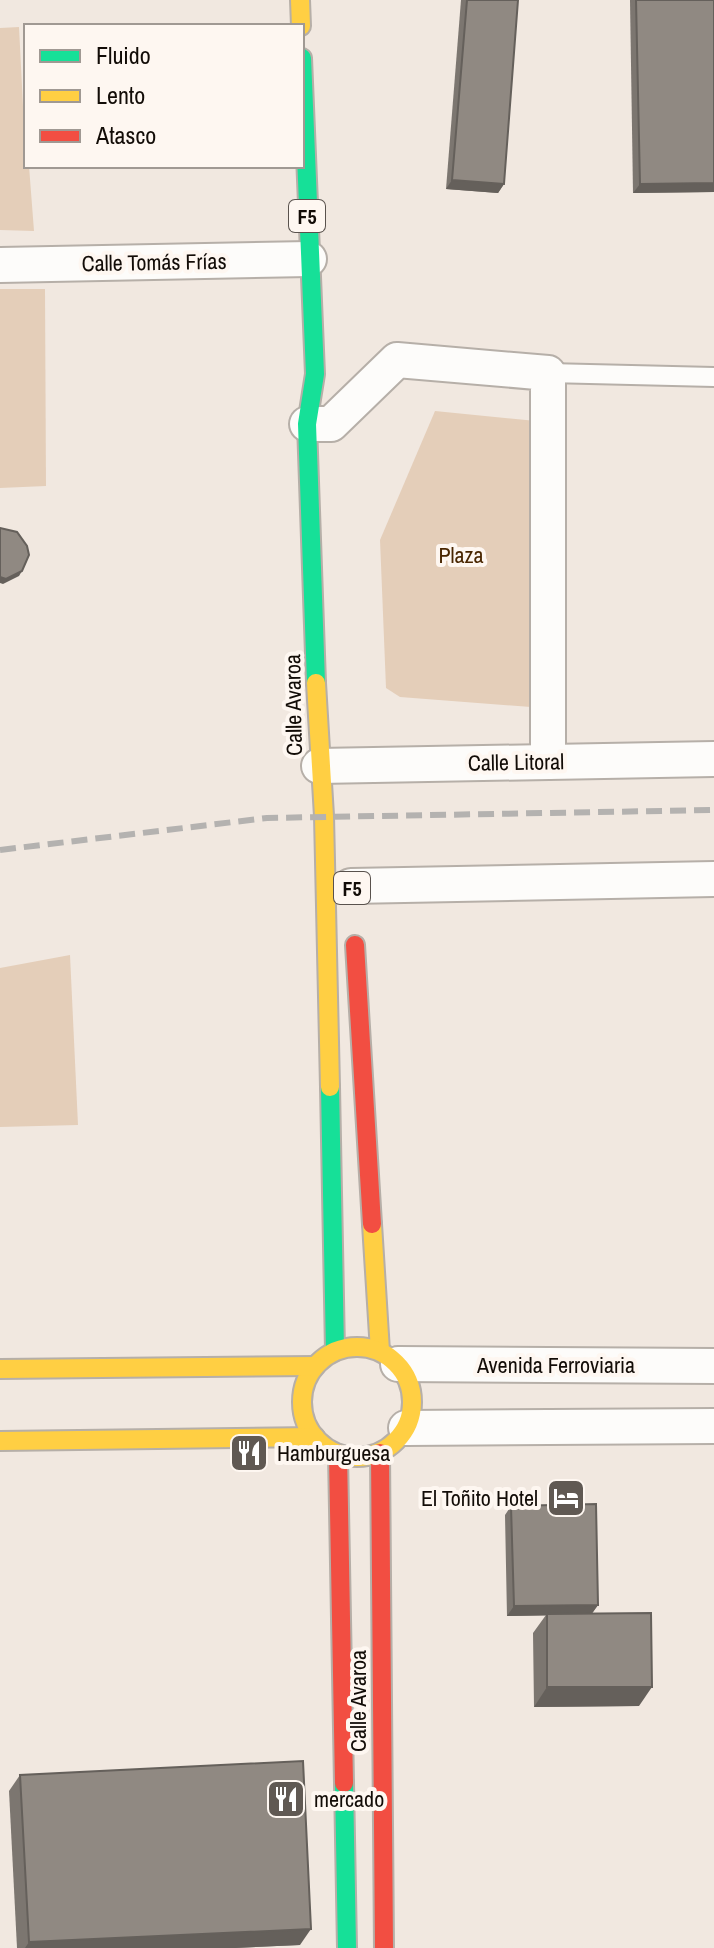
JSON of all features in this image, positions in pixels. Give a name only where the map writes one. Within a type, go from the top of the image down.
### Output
[{"type":"main road","points":[[300,0],[301,24]]},
{"type":"main road","name":"Calle Avaroa","points":[[304,115],[315,374],[323,429],[341,767],[324,816],[335,1351]]},
{"type":"main road","name":"F5","points":[[354,933],[389,1358]]},
{"type":"main road","points":[[365,1347],[389,1358],[412,1395],[406,1428],[395,1443],[380,1453],[352,1457],[338,1454],[315,1437],[302,1409],[306,1379],[315,1366],[335,1351],[365,1347]]},
{"type":"main road","points":[[0,1369],[315,1366]]},
{"type":"main road","points":[[0,1441],[315,1437]]},
{"type":"main road","name":"Calle Avaroa","points":[[380,1453],[384,1948]]},
{"type":"main road","name":"Calle Avaroa","points":[[338,1454],[347,1948]]},
{"type":"street","name":"Calle Tomás Frías","points":[[0,265],[309,259]]},
{"type":"street","points":[[323,429],[397,360],[548,373],[548,762]]},
{"type":"street","name":"Calle Litoral","points":[[341,767],[714,759]]},
{"type":"street","points":[[352,886],[714,879]]},
{"type":"street","name":"Avenida Ferroviaria","points":[[389,1358],[714,1366]]},
{"type":"street","points":[[406,1428],[714,1426]]},
{"type":"lane","points":[[548,373],[714,377]]},
{"type":"green space","points":[[19,27],[24,168],[29,168],[34,231],[0,230],[0,28]]},
{"type":"green space","points":[[0,289],[45,289],[46,486],[0,488]]},
{"type":"green space","name":"Plaza","points":[[435,411],[536,421],[538,705],[531,707],[400,697],[386,688],[380,540]]},
{"type":"green space","points":[[70,955],[78,1125],[0,1127],[0,968]]},
{"type":"building","points":[[467,0],[518,0],[504,184],[452,180]]},
{"type":"building","points":[[636,0],[714,0],[714,183],[640,184]]},
{"type":"building","points":[[0,528],[17,532],[29,555],[22,571],[6,579],[0,577]]},
{"type":"building","points":[[596,1504],[598,1605],[514,1606],[511,1506]]},
{"type":"building","points":[[651,1613],[652,1687],[547,1687],[547,1614]]},
{"type":"building","points":[[303,1761],[311,1929],[29,1942],[20,1775]]},
{"type":"railway","points":[[0,850],[267,818],[714,810]]},
{"type":"traffic: fast","points":[[304,107],[315,374],[307,424],[316,683]]},
{"type":"traffic: fast","points":[[330,1087],[335,1351]]},
{"type":"traffic: fast","points":[[344,1783],[347,1948]]},
{"type":"traffic: slow","points":[[300,0],[301,24]]},
{"type":"traffic: slow","points":[[316,683],[324,816],[330,1087]]},
{"type":"traffic: slow","points":[[372,1224],[380,1351]]},
{"type":"traffic: slow","points":[[357,1347],[378,1351],[396,1363],[408,1381],[412,1402],[408,1423],[396,1441],[378,1453],[357,1457],[336,1453],[318,1441],[306,1423],[302,1402],[306,1381],[318,1363],[336,1351],[357,1347]]},
{"type":"traffic: slow","points":[[0,1369],[315,1366]]},
{"type":"traffic: slow","points":[[0,1441],[315,1437]]},
{"type":"traffic: jam","points":[[355,945],[372,1224]]},
{"type":"traffic: jam","points":[[380,1453],[384,1948]]},
{"type":"traffic: jam","points":[[338,1454],[344,1783]]},
{"type":"place","name":"Hamburguesa","points":[[249,1453]]},
{"type":"place","name":"El Toñito Hotel","points":[[566,1498]]},
{"type":"place","name":"mercado","points":[[286,1799]]}]
